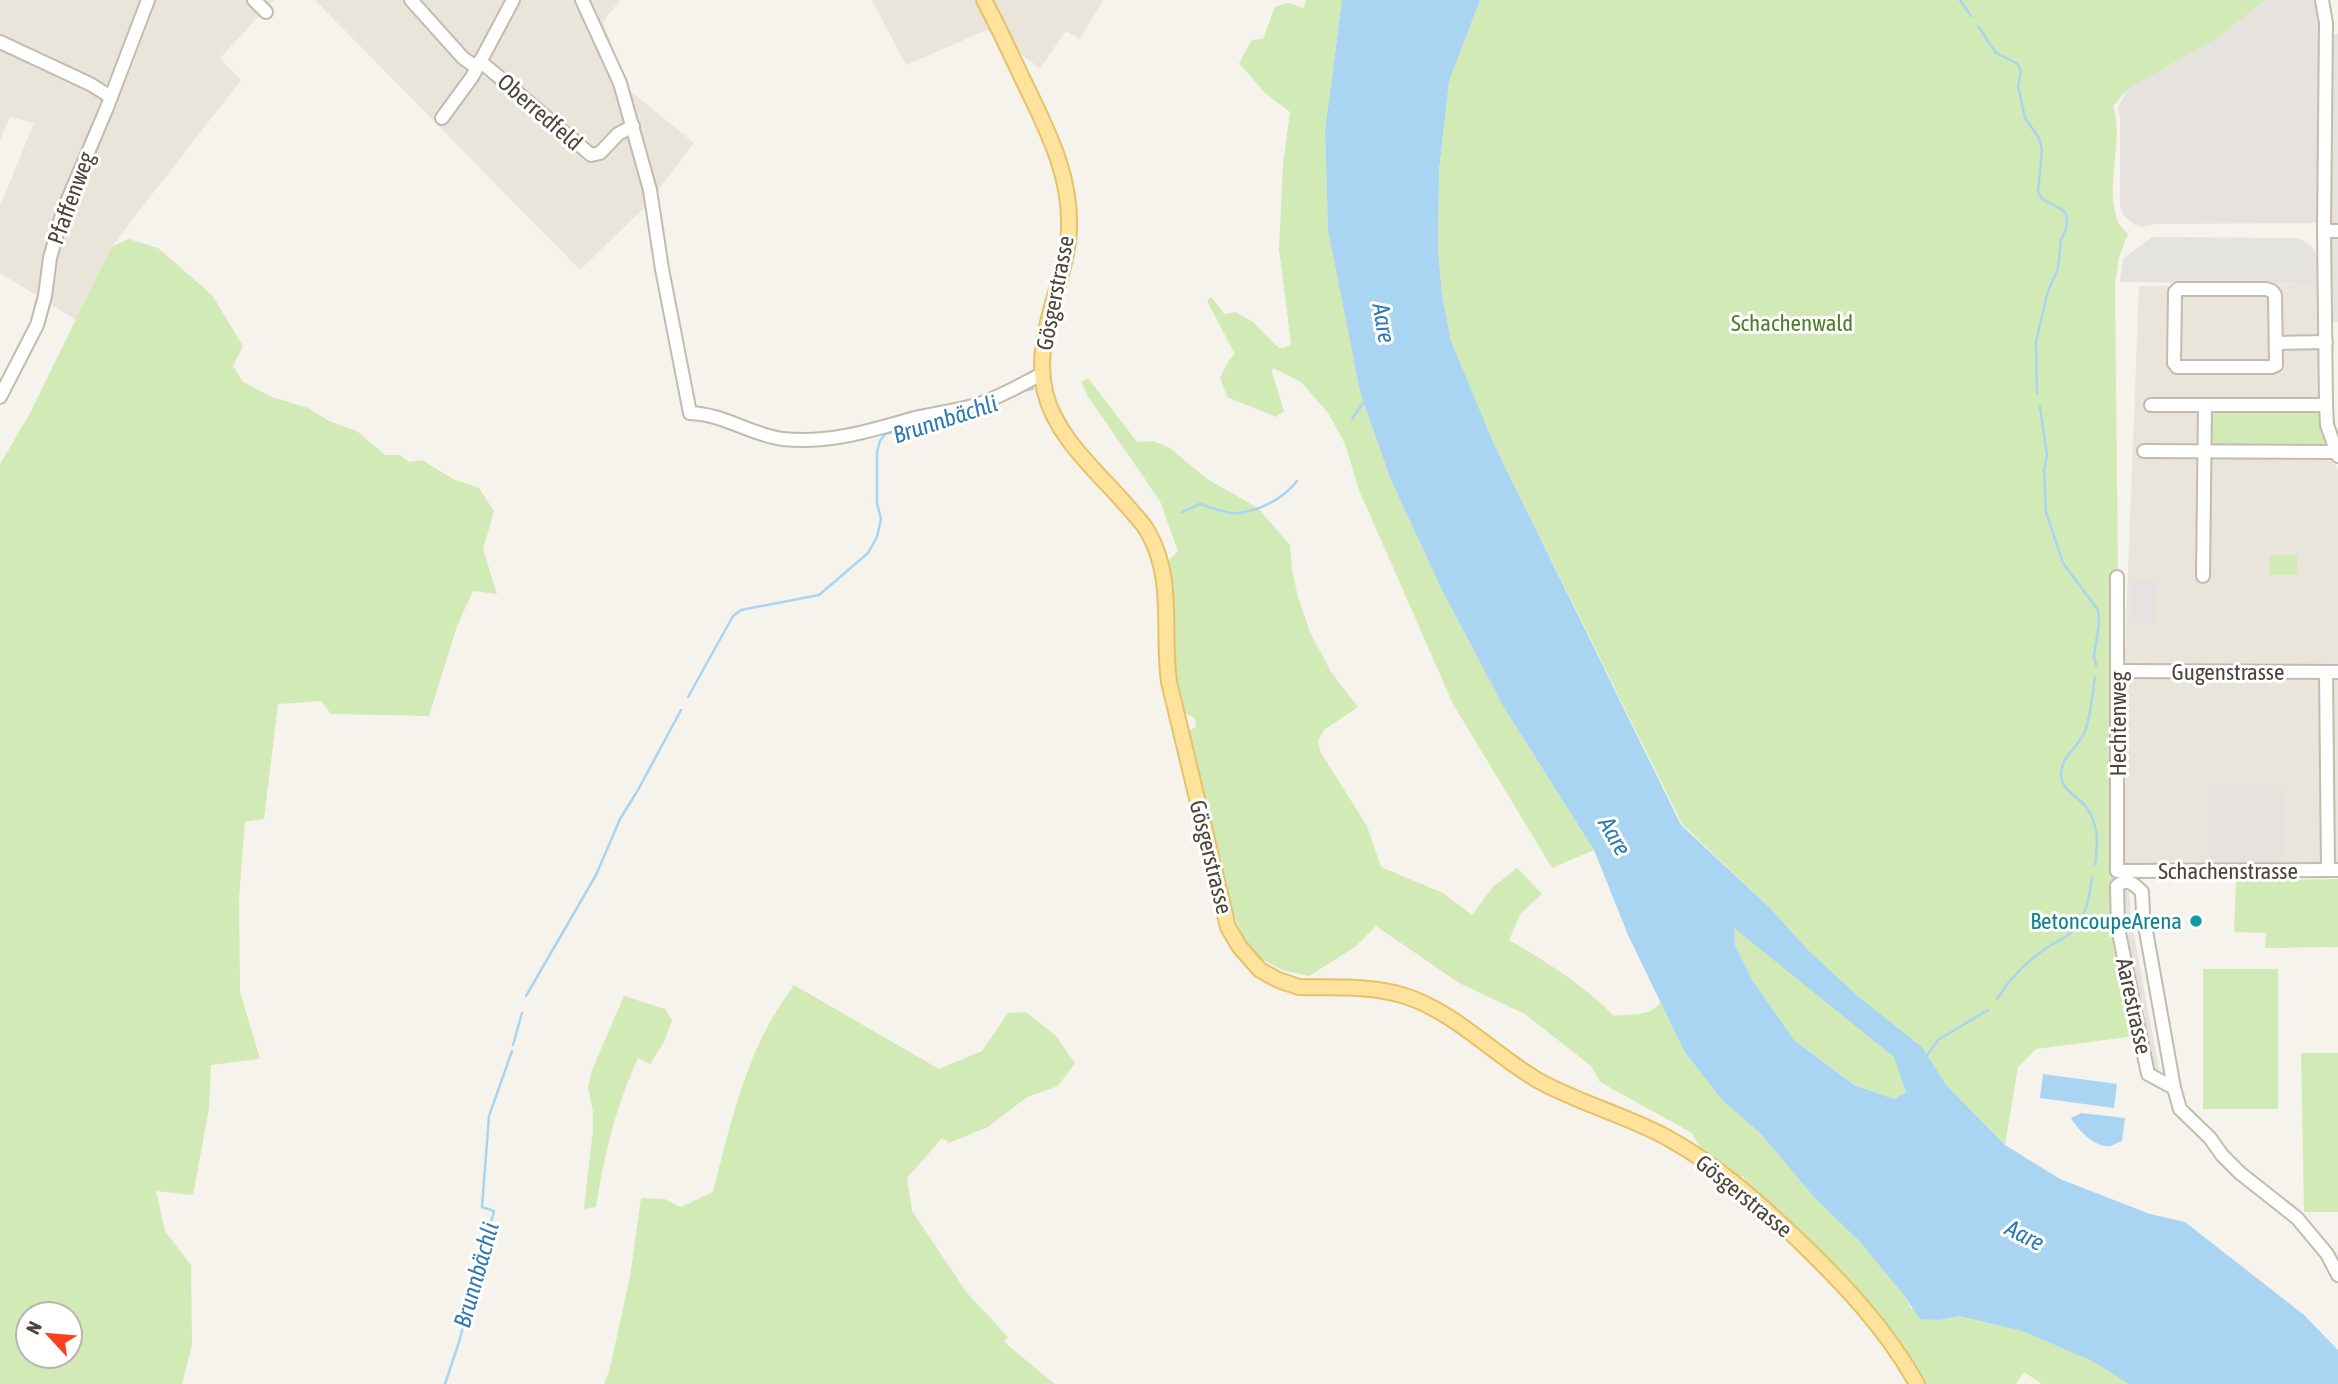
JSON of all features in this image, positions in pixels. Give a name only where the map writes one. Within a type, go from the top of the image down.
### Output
[{"type":"main road","name":"Gösgerstrasse","points":[[986,0],[1057,152],[1064,175],[1068,205],[1068,240],[1043,342],[1042,374],[1048,403],[1064,432],[1147,530],[1160,555],[1167,595],[1166,662],[1228,927],[1233,938],[1249,959],[1269,975],[1300,987],[1381,990],[1418,1001],[1450,1019],[1541,1082],[1656,1132],[1703,1159],[1740,1187],[1829,1269],[1880,1329],[1915,1381]]},
{"type":"street","name":"Pfaffenweg","points":[[0,397],[37,325],[45,296],[50,258],[63,211],[148,0]]},
{"type":"street","points":[[254,0],[266,12]]},
{"type":"street","points":[[411,0],[463,58],[478,64]]},
{"type":"street","points":[[442,118],[464,90],[513,0]]},
{"type":"street","points":[[582,0],[620,83],[653,201],[662,269],[690,413],[718,416],[780,438],[833,438],[975,405],[1042,374]]},
{"type":"street","points":[[2144,451],[2337,454],[2327,425],[2326,405],[2324,231],[2332,23],[2322,0]]},
{"type":"street","points":[[0,42],[90,84],[111,97]]},
{"type":"street","name":"Oberredfeld","points":[[478,64],[590,155],[600,153],[618,134],[633,125]]},
{"type":"street","points":[[2324,231],[2338,231]]},
{"type":"street","points":[[2178,289],[2272,291],[2276,295],[2276,343],[2276,365],[2272,367],[2177,367],[2174,363],[2175,292],[2178,289]]},
{"type":"street","points":[[2276,343],[2326,342]]},
{"type":"street","points":[[2151,405],[2326,405]]},
{"type":"street","points":[[2203,576],[2205,405]]},
{"type":"street","name":"Hechtenweg","points":[[2117,871],[2118,577]]},
{"type":"street","name":"Gugenstrasse","points":[[2119,671],[2332,671]]},
{"type":"street","points":[[2332,671],[2333,870]]},
{"type":"street","name":"Schachenstrasse","points":[[2117,871],[2333,870]]},
{"type":"street","name":"Aarestrasse","points":[[2174,1088],[2148,1074],[2118,928],[2117,886],[2122,882],[2134,884],[2142,892],[2174,1088],[2180,1109],[2240,1173],[2297,1218],[2327,1254],[2338,1275]]},
{"type":"shaded area","points":[[0,0],[274,0],[220,58],[241,80],[112,246],[76,320],[0,273],[0,206],[34,123],[10,117],[0,140]]},
{"type":"shaded area","points":[[315,0],[620,0],[603,22],[629,90],[694,143],[645,207],[580,270]]},
{"type":"shaded area","points":[[872,0],[1103,0],[1080,39],[1066,31],[1040,68],[987,30],[906,65]]},
{"type":"shaded area","points":[[2266,0],[2315,0],[2319,35],[2338,34],[2338,223],[2135,225],[2123,215],[2120,206],[2118,107],[2128,89],[2217,38]]},
{"type":"shaded area","points":[[2152,237],[2298,238],[2311,245],[2317,256],[2318,284],[2120,282],[2123,259]]},
{"type":"shaded area","points":[[2329,237],[2338,237],[2338,322],[2331,321]]},
{"type":"shaded area","points":[[2318,284],[2319,401],[2204,404],[2203,455],[2326,449],[2338,470],[2338,867],[2284,869],[2284,787],[2210,788],[2210,866],[2121,865],[2124,676],[2139,286]]},
{"type":"shaded area","points":[[2131,581],[2157,581],[2156,623],[2131,623]]},
{"type":"shaded area","points":[[2209,787],[2284,787],[2284,869],[2210,866]]},
{"type":"shaded area","points":[[2121,889],[2129,889],[2131,919],[2161,1080],[2152,1080],[2122,919]]},
{"type":"green space","points":[[1306,0],[1342,0],[1325,131],[1328,230],[1360,392],[1390,478],[1442,590],[1503,706],[1594,850],[1552,868],[1453,704],[1359,490],[1345,444],[1328,413],[1301,382],[1273,368],[1284,411],[1276,417],[1227,397],[1220,378],[1235,354],[1207,301],[1211,297],[1225,314],[1236,312],[1253,322],[1279,348],[1291,344],[1279,249],[1283,165],[1290,112],[1265,93],[1239,63],[1252,40],[1263,39],[1275,7],[1288,3],[1304,8]]},
{"type":"green space","name":"Schachenwald","points":[[1480,0],[2266,0],[2217,38],[2128,89],[2113,106],[2117,133],[2113,202],[2118,221],[2128,234],[2119,257],[2115,285],[2119,671],[2116,911],[2136,1036],[2036,1049],[2018,1067],[2005,1145],[1947,1086],[1922,1047],[1859,997],[1809,951],[1769,907],[1682,824],[1493,442],[1451,341],[1442,295],[1438,249],[1439,171],[1449,80]]},
{"type":"green space","points":[[129,239],[158,248],[212,295],[243,346],[233,366],[243,382],[272,397],[308,408],[329,421],[357,431],[385,455],[400,455],[409,462],[422,460],[453,479],[479,488],[494,511],[483,549],[497,594],[473,591],[457,626],[429,716],[331,714],[321,701],[278,704],[264,819],[245,822],[239,897],[240,992],[260,1059],[211,1065],[209,1108],[193,1195],[156,1191],[165,1231],[191,1265],[192,1345],[182,1384],[0,1384],[0,464],[29,415],[112,246]]},
{"type":"green space","points":[[1088,378],[1137,442],[1153,441],[1170,448],[1207,479],[1258,508],[1290,545],[1298,597],[1310,632],[1331,672],[1358,707],[1324,730],[1318,741],[1321,753],[1367,826],[1381,867],[1443,893],[1472,915],[1493,887],[1517,868],[1542,894],[1521,913],[1509,940],[1564,975],[1614,1016],[1646,1013],[1660,1002],[1684,1051],[1722,1100],[1761,1134],[1813,1196],[1861,1243],[1903,1294],[1911,1308],[1940,1320],[1959,1316],[2022,1331],[2092,1361],[2129,1384],[2042,1384],[2024,1372],[2016,1384],[1921,1384],[1751,1191],[1743,1176],[1736,1179],[1704,1155],[1692,1133],[1600,1082],[1591,1066],[1525,1014],[1459,983],[1376,926],[1355,947],[1309,976],[1282,970],[1260,958],[1245,942],[1227,893],[1215,837],[1205,812],[1185,733],[1196,727],[1195,719],[1179,709],[1173,676],[1170,579],[1167,562],[1178,551],[1160,501],[1087,395],[1081,382]]},
{"type":"green space","points":[[2320,408],[2326,449],[2208,448],[2208,412]]},
{"type":"green space","points":[[2270,555],[2297,555],[2297,575],[2270,575]]},
{"type":"green space","points":[[2338,879],[2338,947],[2265,948],[2266,933],[2234,932],[2236,881]]},
{"type":"green space","points":[[1734,927],[1895,1057],[1906,1092],[1894,1099],[1854,1085],[1794,1040],[1753,981],[1735,945]]},
{"type":"green space","points":[[2203,969],[2278,969],[2278,1109],[2203,1109]]},
{"type":"green space","points":[[794,985],[939,1069],[982,1051],[1008,1013],[1026,1012],[1056,1036],[1075,1063],[1058,1086],[1027,1097],[988,1127],[949,1143],[942,1138],[907,1178],[912,1211],[967,1293],[1008,1337],[1004,1342],[1055,1384],[604,1384],[630,1277],[641,1198],[665,1199],[681,1207],[713,1192],[744,1080],[762,1037]]},
{"type":"green space","points":[[624,996],[665,1009],[672,1020],[664,1042],[650,1064],[638,1058],[612,1131],[596,1207],[584,1209],[593,1129],[588,1087],[592,1070]]},
{"type":"green space","points":[[2301,1053],[2338,1053],[2338,1212],[2304,1212]]},
{"type":"water","name":"Aare","points":[[1342,0],[1480,0],[1449,81],[1439,171],[1438,249],[1442,295],[1451,341],[1493,442],[1681,825],[1769,907],[1809,951],[1859,997],[1922,1047],[1947,1086],[2005,1145],[2060,1179],[2150,1214],[2185,1222],[2304,1315],[2338,1350],[2338,1384],[2129,1384],[2092,1361],[2022,1331],[1959,1316],[1940,1320],[1920,1319],[1861,1243],[1813,1196],[1761,1134],[1722,1100],[1684,1051],[1628,935],[1594,850],[1503,706],[1442,590],[1390,478],[1360,392],[1328,230],[1325,131]],"holes":[[[1734,928],[1894,1057],[1906,1092],[1894,1099],[1854,1085],[1794,1040],[1753,981],[1735,945]]]},
{"type":"water","points":[[2043,1074],[2117,1084],[2114,1108],[2040,1098]]},
{"type":"water","points":[[2081,1113],[2125,1118],[2122,1141],[2104,1146],[2093,1141],[2082,1133],[2071,1118]]},
{"type":"waterway","points":[[1960,0],[1971,16]]},
{"type":"waterway","points":[[1978,26],[1996,53],[2018,64],[2021,72],[2018,86],[2025,118],[2039,138],[2042,150],[2038,192],[2042,199],[2063,210],[2067,216],[2058,268],[2047,294],[2036,342],[2037,393]]},
{"type":"waterway","name":"Brunnbächli","points":[[1020,391],[1033,389]]},
{"type":"waterway","points":[[1352,419],[1366,399]]},
{"type":"waterway","name":"Brunnbächli","points":[[688,697],[733,616],[741,610],[819,595],[868,553],[877,537],[881,519],[877,503],[877,452],[885,434],[980,411],[989,406]]},
{"type":"waterway","points":[[2040,407],[2047,455],[2044,471],[2046,512],[2063,563],[2098,610],[2099,624],[2094,656],[2096,665]]},
{"type":"waterway","name":"Brunnbächli","points":[[1182,512],[1200,504],[1229,513],[1255,510],[1278,498],[1297,481]]},
{"type":"waterway","points":[[2095,677],[2085,731],[2064,761],[2061,779],[2066,788],[2086,807],[2093,820],[2097,842],[2095,864]]},
{"type":"waterway","name":"Brunnbächli","points":[[526,996],[596,875],[620,819],[681,710]]},
{"type":"waterway","points":[[1997,999],[2029,961],[2078,925],[2086,909],[2092,878]]},
{"type":"waterway","points":[[1925,1058],[1938,1040],[1988,1010]]},
{"type":"waterway","name":"Brunnbächli","points":[[513,1045],[522,1013]]},
{"type":"waterway","name":"Brunnbächli","points":[[445,1384],[494,1211],[482,1207],[489,1116],[512,1051]]},
{"type":"place","name":"BetoncoupeArena","points":[[2196,921]]}]
